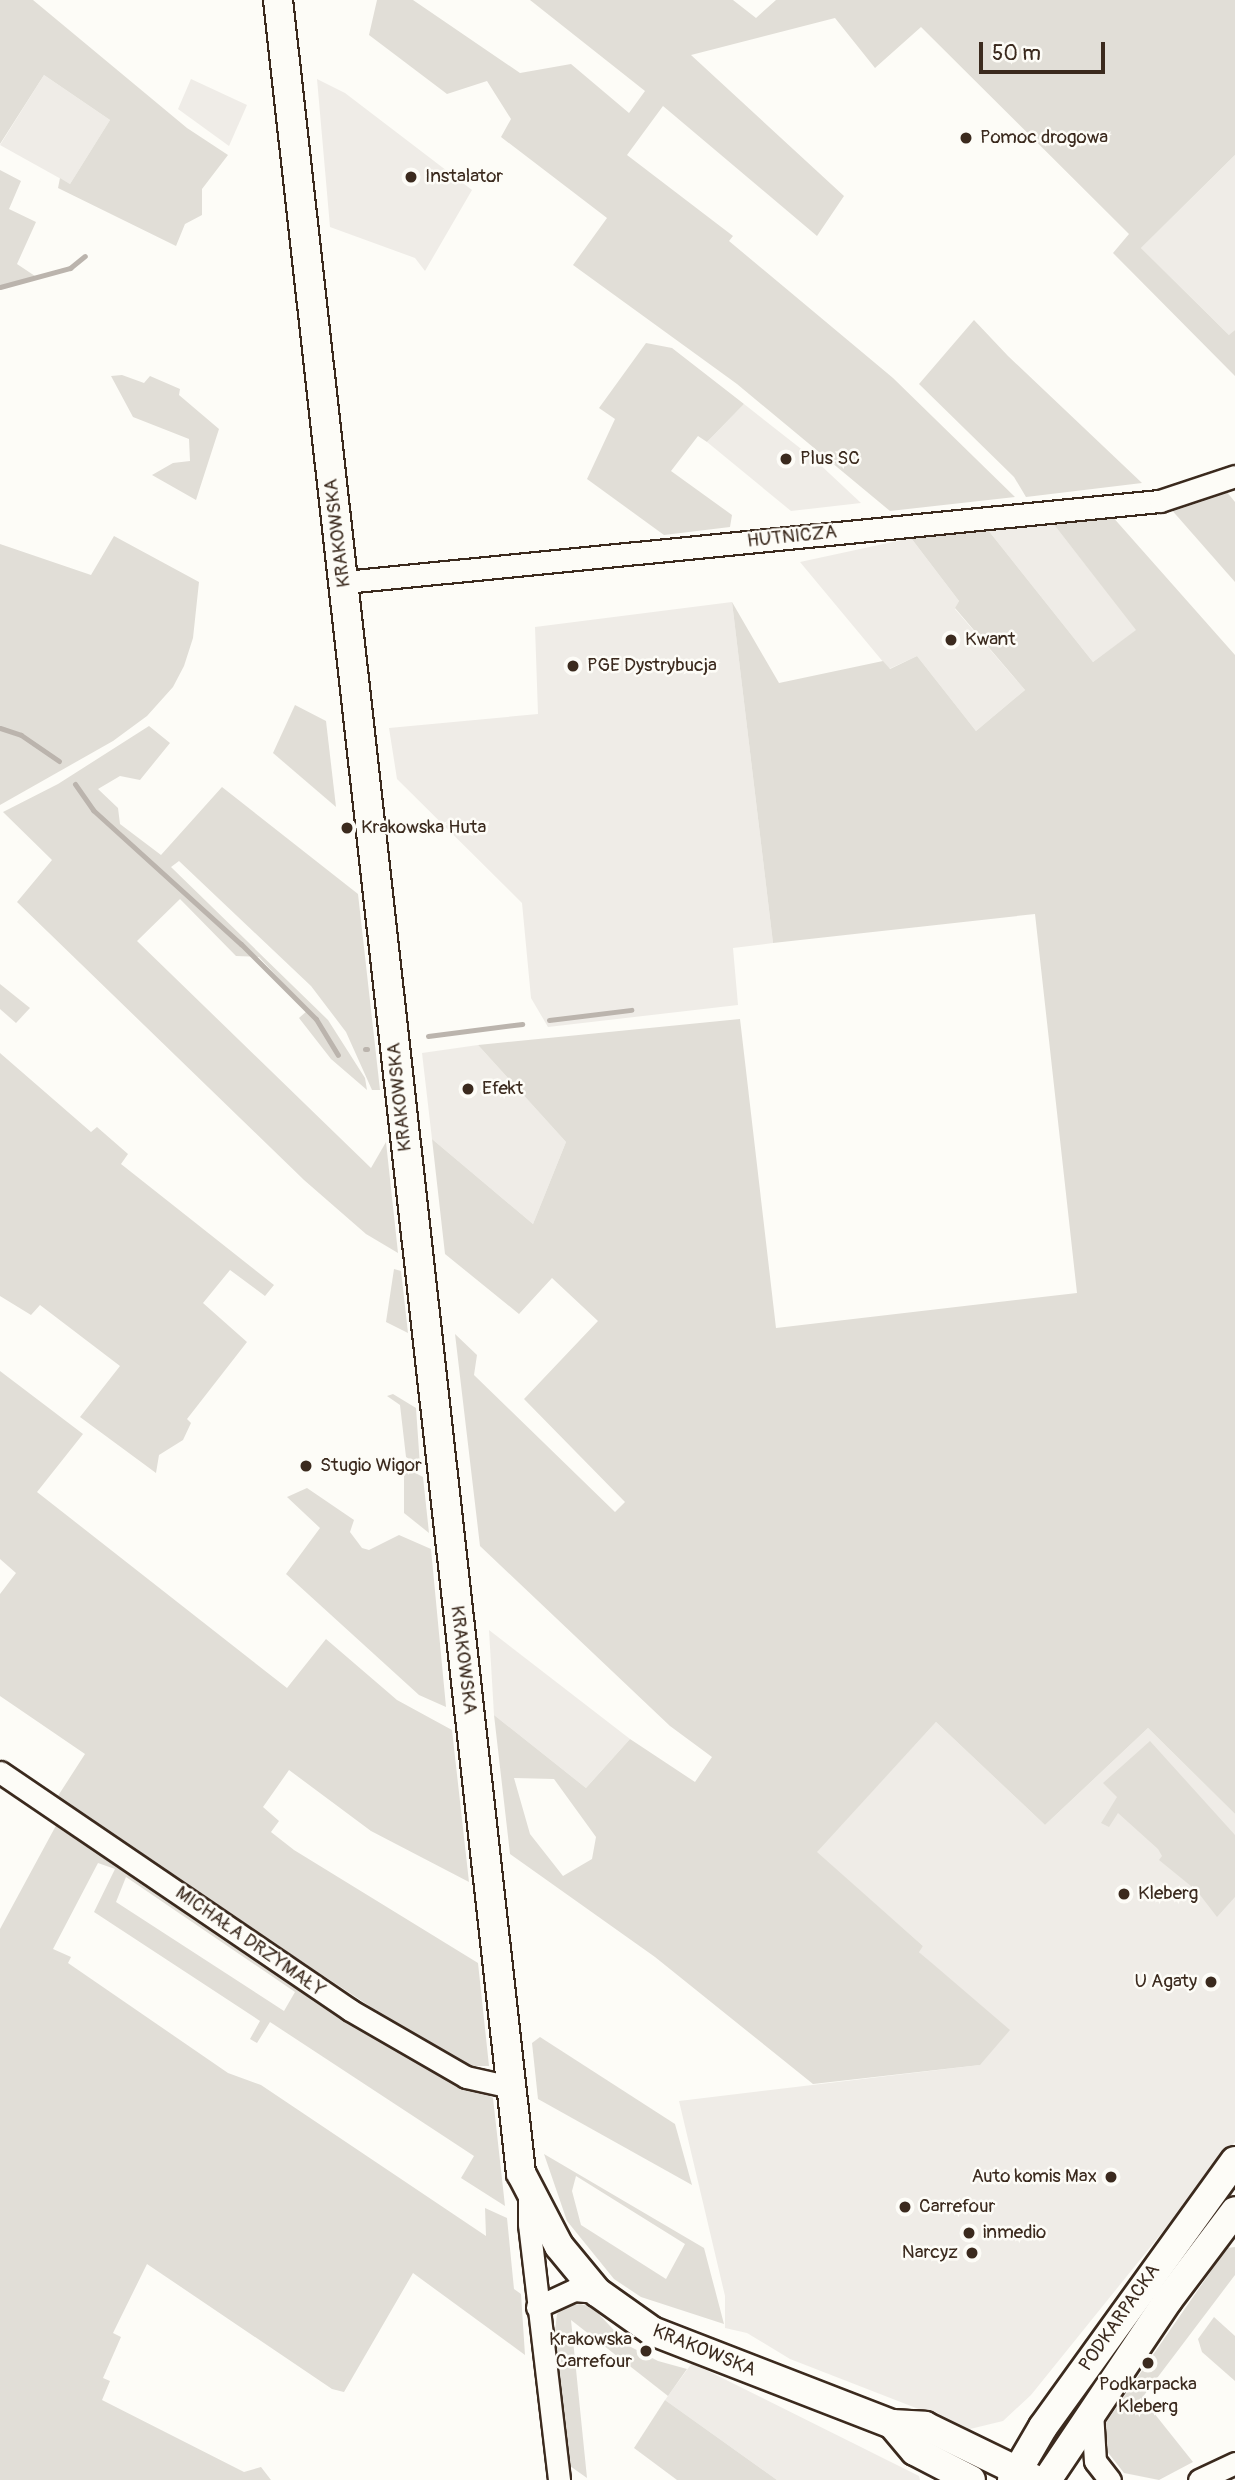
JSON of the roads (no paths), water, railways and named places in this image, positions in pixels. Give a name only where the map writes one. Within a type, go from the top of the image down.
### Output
[{"type":"main road","name":"KRAKOWSKA","points":[[278,0],[345,582],[440,1476],[521,2173],[559,2246],[597,2292],[652,2331],[892,2424],[925,2426],[974,2447],[1022,2477]]},
{"type":"main road","name":"PODKARPACKA","points":[[1022,2477],[1043,2427],[1235,2161]]},
{"type":"main road","name":"PODKARPACKA","points":[[1047,2480],[1092,2409],[1235,2211]]},
{"type":"main road","name":"KRAKOWSKA","points":[[892,2424],[915,2451],[963,2478]]},
{"type":"main road","points":[[974,2447],[1015,2439],[1043,2427]]},
{"type":"street","name":"HUTNICZA","points":[[345,582],[1160,501],[1235,476]]},
{"type":"street","name":"MICHAŁA DRZYMAŁY","points":[[0,1772],[350,2010],[466,2077],[511,2087]]},
{"type":"street","name":"KRAKOWSKA","points":[[529,2192],[537,2307],[559,2480]]},
{"type":"street","points":[[537,2307],[574,2290],[597,2292]]},
{"type":"street","points":[[1092,2409],[1092,2449],[1096,2465],[1110,2480]]},
{"type":"street","points":[[1199,2480],[1235,2463]]},
{"type":"waterway","points":[[0,287],[70,268],[85,256]]},
{"type":"waterway","points":[[0,728],[21,735],[59,761]]},
{"type":"waterway","points":[[75,784],[93,810],[241,944],[316,1019],[338,1055]]},
{"type":"waterway","points":[[549,1020],[631,1010]]},
{"type":"waterway","points":[[428,1036],[522,1024]]},
{"type":"place","name":"Pomoc drogowa","points":[[966,138]]},
{"type":"place","name":"Instalator","points":[[411,177]]},
{"type":"place","name":"Plus SC","points":[[786,459]]},
{"type":"place","name":"Kwant","points":[[951,640]]},
{"type":"place","name":"PGE Dystrybucja","points":[[573,666]]},
{"type":"place","name":"Krakowska Huta","points":[[347,828]]},
{"type":"place","name":"Efekt","points":[[468,1089]]},
{"type":"place","name":"Stugio Wigor","points":[[306,1466]]},
{"type":"place","name":"Kleberg","points":[[1124,1894]]},
{"type":"place","name":"U Agaty","points":[[1211,1982]]},
{"type":"place","name":"Auto komis Max","points":[[1111,2177]]},
{"type":"place","name":"Carrefour","points":[[905,2207]]},
{"type":"place","name":"inmedio","points":[[969,2233]]},
{"type":"place","name":"Narcyz","points":[[972,2253]]},
{"type":"place","name":"Krakowska Carrefour","points":[[646,2351]]},
{"type":"place","name":"Podkarpacka Kleberg","points":[[1148,2363]]}]
